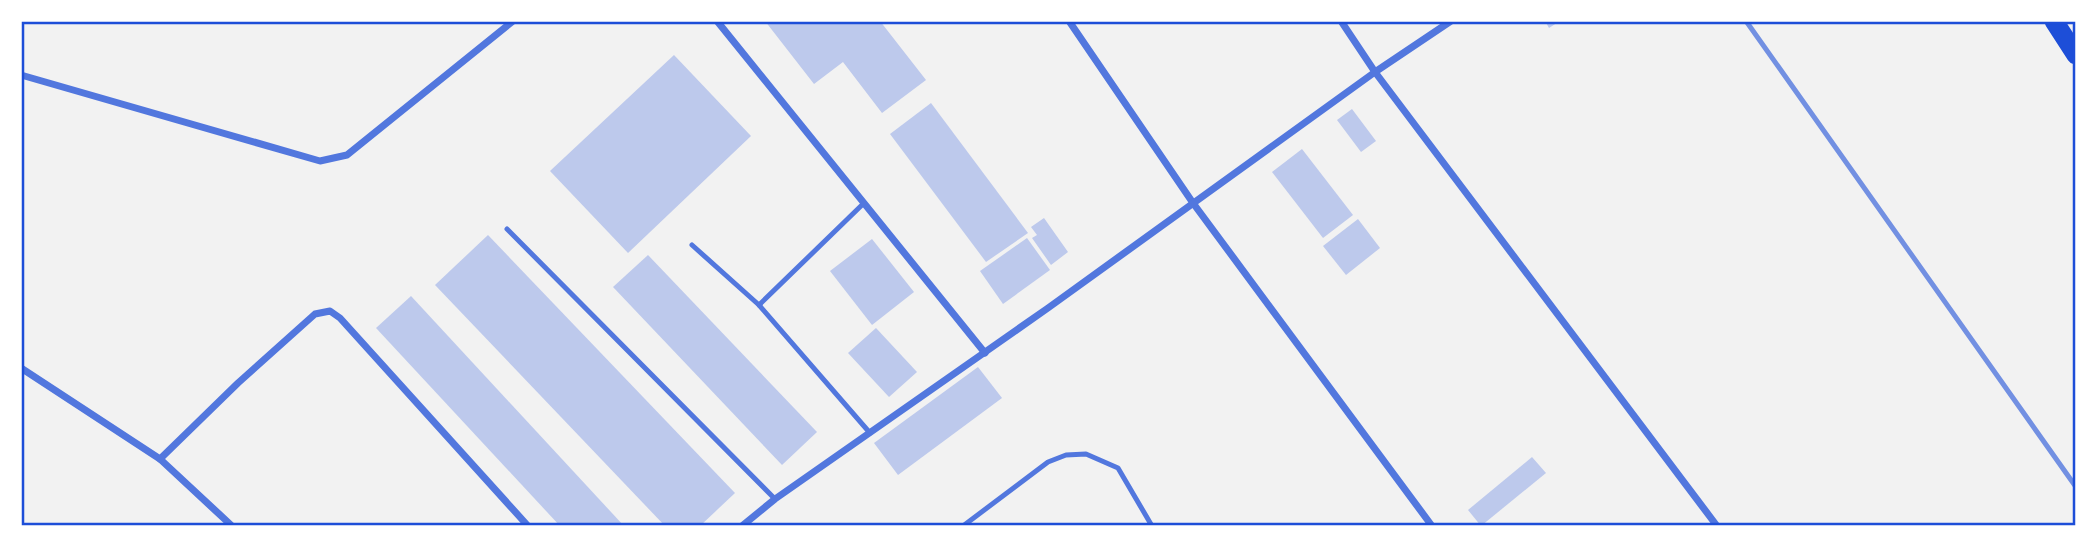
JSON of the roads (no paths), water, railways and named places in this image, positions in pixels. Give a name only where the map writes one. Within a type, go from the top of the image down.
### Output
[{"type":"highway","points":[[2054,21],[2076,55]]},
{"type":"street","points":[[21,75],[320,161],[346,155],[513,21]]},
{"type":"street","points":[[717,21],[985,353]]},
{"type":"street","points":[[1069,21],[1193,203],[1432,526]]},
{"type":"street","points":[[1341,21],[1375,72],[1717,526]]},
{"type":"street","points":[[742,526],[775,499],[985,353],[1375,72],[1451,21]]},
{"type":"street","points":[[160,459],[314,314],[330,312],[340,318],[528,526]]},
{"type":"street","points":[[21,368],[160,459],[232,526]]},
{"type":"lane","points":[[759,305],[864,203]]},
{"type":"lane","points":[[507,229],[775,499]]},
{"type":"lane","points":[[692,245],[759,305],[870,434]]},
{"type":"lane","points":[[963,526],[1048,462],[1066,455],[1086,454],[1118,468],[1152,526]]},
{"type":"railway","points":[[1746,21],[2076,487]]}]
